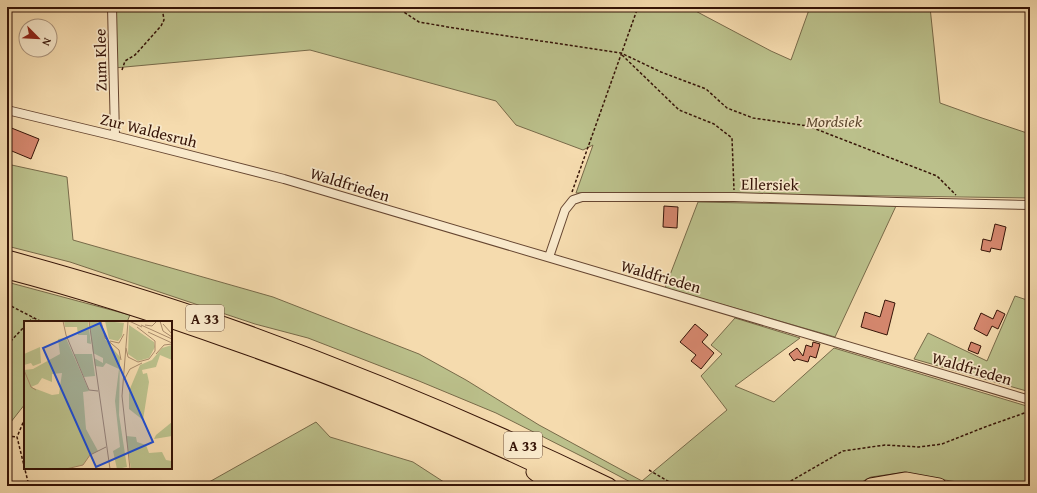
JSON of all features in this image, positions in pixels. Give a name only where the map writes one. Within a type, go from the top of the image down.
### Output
[{"type":"highway","name":"A 33","points":[[7,258],[202,317],[284,346],[437,407],[609,486]]},
{"type":"highway","name":"A 33","points":[[7,271],[115,302],[280,358],[431,419],[580,486]]},
{"type":"highway","points":[[509,454],[553,486]]},
{"type":"highway","points":[[871,486],[906,480],[939,486]]},
{"type":"street","name":"Zum Klee","points":[[112,7],[115,136]]},
{"type":"street","name":"Zur Waldesruh","points":[[7,110],[284,179]]},
{"type":"street","name":"Waldfrieden","points":[[284,179],[1030,400]]},
{"type":"street","name":"Ellersiek","points":[[573,200],[582,197],[734,197],[1030,205]]},
{"type":"street","points":[[549,257],[565,210],[573,200]]},
{"type":"path","points":[[114,82],[120,74],[125,60],[135,55],[161,26],[164,20],[162,7]]},
{"type":"path","points":[[396,7],[419,22],[621,53],[661,72],[706,89],[727,108],[753,118],[808,126],[937,176],[964,204]]},
{"type":"path","points":[[573,200],[571,195],[638,7]]},
{"type":"path","points":[[621,53],[679,110],[714,124],[732,138],[734,197]]},
{"type":"path","points":[[7,304],[40,321]]},
{"type":"path","points":[[30,321],[33,318]]},
{"type":"path","points":[[7,345],[24,327]]},
{"type":"path","points":[[782,486],[843,452],[885,445],[919,447],[942,444],[985,427],[1030,412]]},
{"type":"path","points":[[24,420],[17,437],[24,466]]},
{"type":"path","points":[[7,436],[17,437]]},
{"type":"path","points":[[25,469],[29,486]]},
{"type":"path","points":[[649,470],[676,486]]},
{"type":"green space","name":"Mordsiek","points":[[112,7],[688,7],[791,60],[810,7],[930,7],[940,103],[1030,134],[1030,198],[691,193],[576,193],[593,145],[583,150],[516,125],[496,101],[310,50],[114,68]]},
{"type":"green space","points":[[7,164],[67,177],[73,240],[273,297],[419,354],[466,380],[539,425],[642,481],[636,485],[496,413],[308,338],[255,324],[70,262],[7,246]]},
{"type":"green space","points":[[698,202],[896,206],[835,337],[665,288]]},
{"type":"green space","points":[[7,282],[130,315],[127,321],[24,321],[24,405],[7,427]]},
{"type":"green space","points":[[1015,296],[1030,301],[1030,392],[914,359],[928,333],[987,361]]},
{"type":"green space","points":[[735,318],[800,338],[735,386],[774,402],[834,348],[1030,407],[1030,486],[983,486],[900,473],[871,477],[854,486],[650,486],[642,481],[727,410],[701,376],[722,354],[711,345]]},
{"type":"green space","points":[[316,422],[330,437],[413,462],[450,486],[202,486]]},
{"type":"building","points":[[9,127],[39,139],[31,159],[7,149],[7,133]]},
{"type":"building","points":[[664,206],[678,207],[677,228],[663,227]]},
{"type":"building","points":[[995,224],[1006,227],[1001,250],[991,248],[990,252],[981,250],[983,239],[991,241]]},
{"type":"building","points":[[885,300],[895,303],[887,335],[861,327],[865,312],[880,317]]},
{"type":"building","points":[[997,310],[1005,314],[998,329],[992,326],[987,336],[974,329],[981,313],[993,319]]},
{"type":"building","points":[[695,324],[708,335],[702,342],[714,353],[701,369],[691,361],[696,355],[680,342]]},
{"type":"building","points":[[813,342],[820,344],[816,358],[810,356],[808,362],[797,359],[794,361],[789,354],[797,348],[803,356],[806,345],[812,347]]},
{"type":"building","points":[[971,342],[981,346],[978,354],[968,350]]}]
